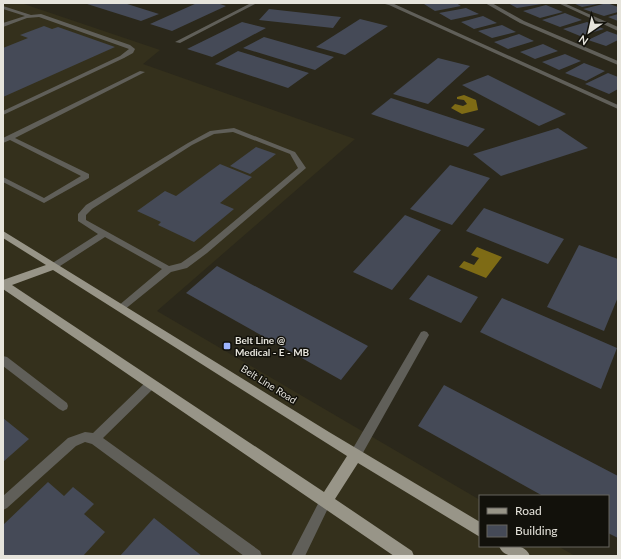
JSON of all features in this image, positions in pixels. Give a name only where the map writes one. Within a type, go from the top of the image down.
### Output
[{"type":"main road","name":"Belt Line Road","points":[[3,234],[479,529]]},
{"type":"main road","points":[[3,284],[54,266]]},
{"type":"main road","points":[[3,284],[407,556]]},
{"type":"main road","points":[[325,502],[356,454]]},
{"type":"main road","points":[[508,547],[523,556]]},
{"type":"street","points":[[488,3],[522,22],[618,63]]},
{"type":"lane","points":[[178,42],[255,3]]},
{"type":"lane","points":[[383,3],[397,7],[618,107]]},
{"type":"lane","points":[[560,3],[618,29]]},
{"type":"lane","points":[[3,7],[30,16],[40,16],[128,46],[132,49],[131,52],[122,57],[3,113]]},
{"type":"lane","points":[[3,25],[30,16]]},
{"type":"lane","points":[[6,139],[142,72]]},
{"type":"lane","points":[[121,308],[168,269],[184,266],[204,251],[302,168],[293,153],[234,130],[212,132],[190,144],[89,208],[82,214],[82,221],[168,269]]},
{"type":"lane","points":[[3,179],[44,201],[86,176],[6,139]]},
{"type":"lane","points":[[54,266],[104,234]]},
{"type":"lane","points":[[356,454],[424,335]]},
{"type":"lane","points":[[3,360],[63,406]]},
{"type":"lane","points":[[95,439],[151,384]]},
{"type":"lane","points":[[3,504],[72,442],[85,437],[95,439],[255,556]]},
{"type":"lane","points":[[298,556],[325,502]]},
{"type":"shaded area","points":[[3,3],[21,3],[160,50],[143,64],[355,139],[157,311],[479,499],[479,547],[560,547],[575,556],[3,556]]},
{"type":"shaded area","points":[[464,95],[476,100],[478,110],[462,114],[451,108],[455,104],[463,106],[467,104],[464,100],[457,99],[457,97]]},
{"type":"shaded area","points":[[477,247],[502,257],[486,278],[459,267],[464,261],[474,265],[479,258],[471,255]]},
{"type":"building","points":[[84,3],[124,3],[159,14],[141,21]]},
{"type":"building","points":[[197,3],[217,3],[226,6],[172,31],[150,24]]},
{"type":"building","points":[[456,3],[461,6],[435,11],[424,4]]},
{"type":"building","points":[[508,3],[540,3],[542,4],[517,8]]},
{"type":"building","points":[[573,3],[598,3],[598,4],[582,7]]},
{"type":"building","points":[[607,3],[618,7],[618,12],[604,16],[583,9]]},
{"type":"building","points":[[546,5],[563,12],[540,18],[523,11]]},
{"type":"building","points":[[466,8],[479,14],[451,20],[439,13]]},
{"type":"building","points":[[269,9],[341,17],[333,28],[259,20]]},
{"type":"building","points":[[565,13],[582,20],[560,27],[542,20]]},
{"type":"building","points":[[618,14],[618,21],[608,17]]},
{"type":"building","points":[[483,16],[497,23],[474,29],[461,22]]},
{"type":"building","points":[[360,19],[388,26],[345,55],[316,47]]},
{"type":"building","points":[[242,22],[266,28],[212,57],[187,49]]},
{"type":"building","points":[[587,22],[604,29],[580,36],[563,29]]},
{"type":"building","points":[[502,25],[516,32],[492,38],[478,31]]},
{"type":"building","points":[[44,26],[52,29],[58,27],[115,47],[3,97],[3,48],[28,38],[20,35]]},
{"type":"building","points":[[607,31],[618,35],[618,40],[606,46],[588,40]]},
{"type":"building","points":[[519,34],[534,41],[508,49],[494,42]]},
{"type":"building","points":[[264,37],[334,57],[315,70],[243,48]]},
{"type":"building","points":[[543,44],[558,51],[535,59],[520,52]]},
{"type":"building","points":[[238,51],[309,73],[288,88],[215,64]]},
{"type":"building","points":[[565,54],[581,61],[559,70],[542,62]]},
{"type":"building","points":[[438,58],[470,66],[428,104],[393,94]]},
{"type":"building","points":[[584,63],[605,71],[586,81],[565,73]]},
{"type":"building","points":[[608,73],[618,77],[618,89],[609,94],[585,84]]},
{"type":"building","points":[[488,75],[566,114],[539,126],[462,85]]},
{"type":"building","points":[[391,98],[485,129],[468,147],[371,114]]},
{"type":"building","points":[[558,128],[588,148],[501,176],[473,154]]},
{"type":"building","points":[[256,147],[276,154],[250,174],[230,166]]},
{"type":"building","points":[[220,164],[252,177],[220,203],[234,209],[194,242],[158,225],[161,222],[137,211],[165,191],[176,196]]},
{"type":"building","points":[[450,165],[490,178],[452,225],[410,209]]},
{"type":"building","points":[[484,208],[564,239],[548,264],[466,231]]},
{"type":"building","points":[[405,215],[441,230],[392,290],[353,272]]},
{"type":"building","points":[[579,245],[618,259],[618,297],[604,331],[547,307]]},
{"type":"building","points":[[217,266],[368,346],[341,380],[186,293]]},
{"type":"building","points":[[428,275],[478,297],[461,323],[409,299]]},
{"type":"building","points":[[502,298],[617,348],[601,389],[480,332]]},
{"type":"building","points":[[444,385],[618,476],[618,538],[609,534],[609,495],[541,495],[418,426]]},
{"type":"building","points":[[3,418],[29,439],[3,462]]},
{"type":"building","points":[[48,482],[64,496],[73,487],[94,504],[84,514],[105,532],[83,556],[3,556],[3,525]]},
{"type":"building","points":[[154,518],[202,556],[120,556]]},
{"type":"place","name":"Belt Line @ Medical - E - MB","points":[[227,346]]}]
